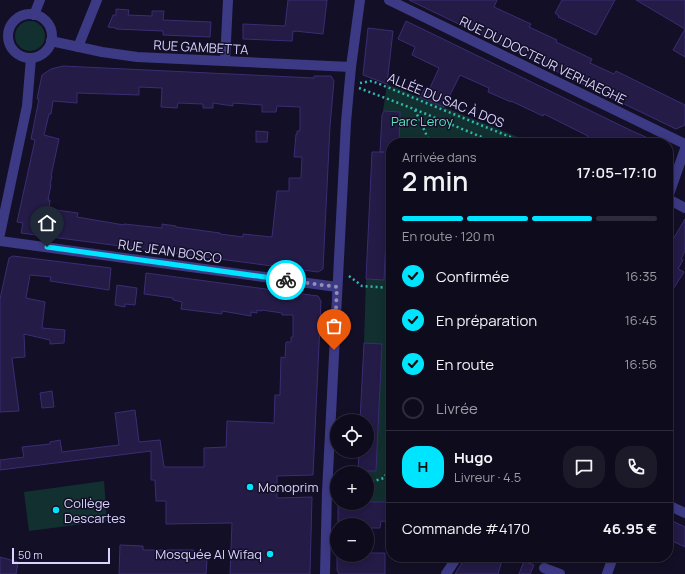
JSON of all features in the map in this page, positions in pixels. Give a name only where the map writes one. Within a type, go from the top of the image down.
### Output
[{"type":"street","points":[[34,15],[40,0]]},
{"type":"street","points":[[78,47],[97,0]]},
{"type":"street","points":[[225,61],[228,0]]},
{"type":"street","points":[[325,574],[327,492],[346,122],[349,84],[360,0]]},
{"type":"street","name":"RUE DU DOCTEUR VERHAEGHE","points":[[389,0],[673,138]]},
{"type":"street","points":[[34,15],[41,18],[48,24],[51,31],[51,41],[49,48],[38,57],[24,57],[14,51],[4,34],[17,19],[24,16],[34,15]]},
{"type":"street","name":"RUE GAMBETTA","points":[[51,41],[125,56],[351,67]]},
{"type":"street","points":[[0,234],[29,96],[31,58]]},
{"type":"street","name":"RUE DU DOCTEUR VERHAEGHE","points":[[673,138],[685,144]]},
{"type":"street","points":[[673,184],[685,149]]},
{"type":"street","points":[[673,201],[685,208]]},
{"type":"street","name":"RUE JEAN BOSCO","points":[[0,241],[337,287]]},
{"type":"street","points":[[673,507],[685,513]]},
{"type":"street","points":[[446,574],[454,562]]},
{"type":"street","points":[[608,574],[612,562]]},
{"type":"street","points":[[544,568],[560,574]]},
{"type":"path","name":"ALLÉE DU SAC À DOS","points":[[349,84],[372,81],[513,138]]},
{"type":"path","name":"ALLÉE DU SAC À DOS","points":[[349,84],[484,138]]},
{"type":"path","points":[[414,109],[428,138]]},
{"type":"path","points":[[338,268],[362,286],[386,288]]},
{"type":"path","points":[[374,481],[384,478],[386,474]]},
{"type":"green space","points":[[30,21],[40,26],[45,36],[40,46],[30,51],[20,46],[15,36],[20,26]]},
{"type":"green space","name":"Parc Leroy","points":[[387,84],[521,138],[399,138],[400,112],[383,111]]},
{"type":"green space","points":[[386,238],[386,502],[374,502],[374,471],[376,471],[382,344],[364,343],[366,279],[384,280]]},
{"type":"green space","points":[[104,481],[107,521],[29,531],[24,492]]},
{"type":"building","points":[[288,0],[327,0],[323,34],[293,31],[292,41],[243,39],[243,24],[285,26]]},
{"type":"building","points":[[409,0],[497,0],[494,7],[531,24],[529,27],[592,59],[590,63],[614,74],[616,71],[685,105],[685,125],[676,129]]},
{"type":"building","points":[[562,0],[615,0],[596,35],[558,17],[559,16],[555,13]]},
{"type":"building","points":[[636,0],[685,0],[685,29]]},
{"type":"building","points":[[116,9],[129,10],[128,15],[152,16],[152,11],[164,11],[163,20],[211,22],[210,37],[163,35],[163,31],[116,29],[108,27],[113,15],[116,15]]},
{"type":"building","points":[[406,21],[648,138],[587,138],[588,136],[544,114],[543,116],[488,92],[489,88],[460,75],[444,107],[420,97],[425,88],[429,90],[439,68],[412,55],[415,47],[398,39]]},
{"type":"building","points":[[368,28],[393,31],[387,84],[363,75]]},
{"type":"building","points":[[685,29],[685,57],[673,50]]},
{"type":"building","points":[[63,66],[314,78],[314,76],[331,76],[334,81],[330,126],[323,269],[318,272],[21,233],[23,223],[17,222],[35,140],[31,139],[39,99],[37,99],[42,75],[51,69]],"holes":[[[139,87],[162,88],[161,107],[177,108],[178,103],[203,104],[203,108],[213,108],[213,103],[233,106],[233,103],[262,105],[262,112],[276,112],[277,106],[300,107],[300,131],[297,131],[296,134],[294,157],[302,157],[301,178],[289,178],[289,191],[277,191],[272,237],[243,234],[243,237],[162,224],[162,228],[124,225],[77,217],[78,213],[49,209],[50,200],[48,200],[51,176],[59,139],[44,135],[49,114],[51,114],[53,101],[77,103],[77,93],[139,95]]]},
{"type":"building","points":[[384,111],[400,112],[399,138],[386,138],[386,238],[384,280],[366,279],[372,152],[380,152],[382,115]]},
{"type":"building","points":[[256,131],[268,132],[267,142],[256,142]]},
{"type":"building","points":[[685,219],[685,251],[681,259],[683,260],[678,269],[684,272],[673,289],[673,239]]},
{"type":"building","points":[[13,256],[111,268],[109,290],[50,281],[51,277],[30,275],[26,298],[45,302],[42,328],[65,330],[64,343],[50,344],[50,340],[24,334],[25,357],[12,358],[19,411],[0,412],[0,299],[9,258]]},
{"type":"building","points":[[146,273],[318,296],[321,301],[313,475],[277,476],[277,498],[312,497],[310,574],[230,574],[232,523],[166,524],[166,501],[156,501],[155,480],[151,480],[151,451],[0,470],[0,460],[24,457],[22,447],[50,444],[50,442],[60,440],[62,452],[119,445],[115,413],[135,410],[139,442],[160,440],[164,467],[204,467],[204,448],[226,447],[227,421],[274,423],[275,395],[280,395],[281,357],[285,358],[286,342],[291,342],[291,337],[293,337],[293,315],[282,315],[282,313],[262,310],[257,310],[257,313],[251,312],[251,316],[222,311],[222,314],[181,309],[182,302],[173,300],[173,298],[144,294]]},
{"type":"building","points":[[117,285],[137,288],[135,305],[125,304],[125,307],[115,305]]},
{"type":"building","points":[[364,343],[382,344],[376,471],[374,471],[374,466],[358,466],[359,458],[374,458],[374,414],[360,414]]},
{"type":"building","points":[[52,391],[54,407],[42,408],[40,393]]},
{"type":"building","points":[[374,502],[386,502],[386,522],[381,521],[380,528],[374,528],[374,518],[338,518],[338,510],[374,510]]},
{"type":"building","points":[[673,521],[685,527],[685,547],[673,541]]},
{"type":"building","points":[[120,545],[143,546],[143,550],[194,550],[193,558],[207,559],[206,574],[119,574]]},
{"type":"building","points":[[374,553],[385,553],[385,574],[339,574],[337,570],[337,562],[374,562]]},
{"type":"building","points":[[0,557],[18,562],[16,574],[0,574]]},
{"type":"building","points":[[463,562],[502,562],[498,574],[455,574]]},
{"type":"building","points":[[524,562],[534,565],[530,574],[519,574]]},
{"type":"way so far","points":[[286,280],[337,287],[334,350]]},
{"type":"place","name":"Monoprim","points":[[250,487]]},
{"type":"place","name":"Collège Descartes","points":[[56,510]]},
{"type":"place","name":"Mosquée Al Wifaq","points":[[270,554]]},
{"type":"route","points":[[47,247],[286,280]]}]
